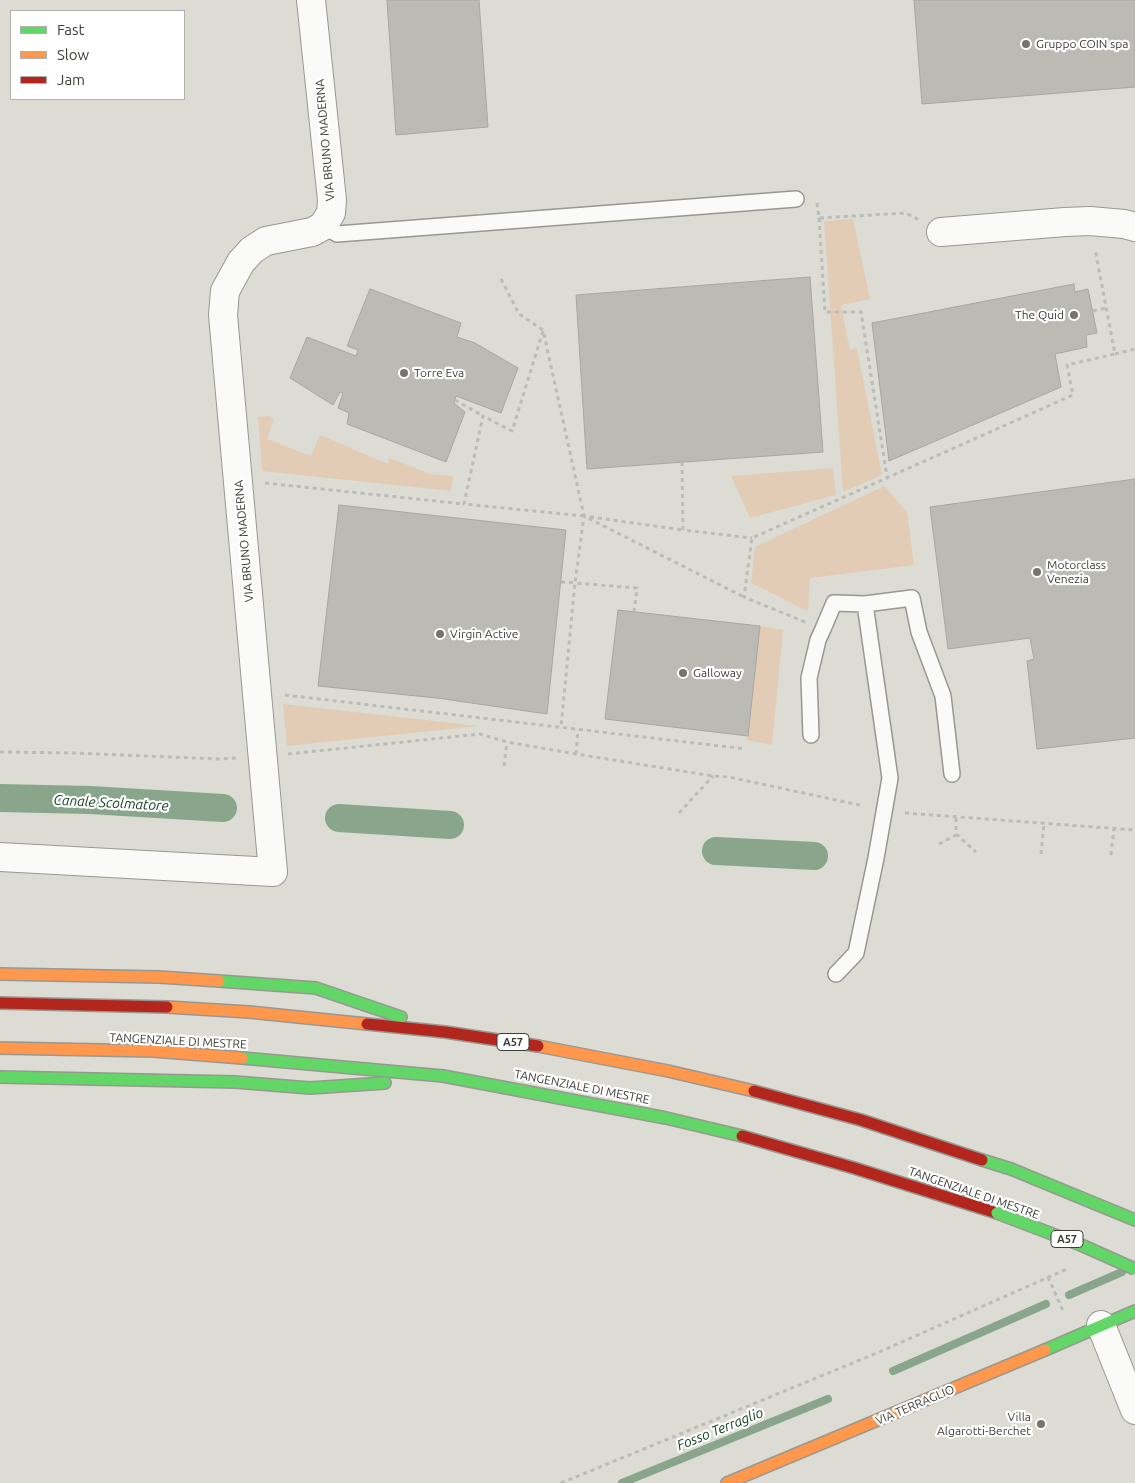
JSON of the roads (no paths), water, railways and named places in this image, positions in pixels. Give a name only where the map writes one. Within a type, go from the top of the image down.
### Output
[{"type":"main road","name":"A57","points":[[0,974],[159,977],[316,988],[445,1032]]},
{"type":"main road","name":"A57","points":[[0,1002],[156,1006],[249,1012],[445,1032],[529,1045],[764,1093],[862,1120],[1011,1169],[1135,1220]]},
{"type":"main road","name":"TANGENZIALE DI MESTRE","points":[[0,1048],[153,1051],[443,1076],[508,1087],[666,1118],[752,1139],[854,1168],[997,1212],[1081,1245],[1135,1269]]},
{"type":"main road","name":"A57","points":[[0,1077],[145,1078],[310,1088],[373,1084],[443,1076]]},
{"type":"main road","name":"VIA TERRAGLIO","points":[[728,1483],[901,1412],[1135,1311]]},
{"type":"street","name":"VIA BRUNO MADERNA","points":[[0,857],[273,872],[223,316],[225,291],[240,262],[252,250],[266,241],[312,232],[323,226],[331,213],[332,200],[311,0]]},
{"type":"street","points":[[941,232],[1090,222],[1124,224],[1135,227]]},
{"type":"street","points":[[1101,1325],[1135,1410]]},
{"type":"lane","points":[[323,226],[338,234],[796,199]]},
{"type":"lane","points":[[811,735],[808,678],[818,640],[834,603],[866,604],[912,598],[919,632],[943,696],[952,774]]},
{"type":"lane","points":[[836,974],[856,953],[876,858],[890,778],[866,604]]},
{"type":"waterway","name":"Canale Scolmatore","points":[[0,798],[90,800],[223,808]]},
{"type":"waterway","name":"Canale Scolmatore","points":[[339,818],[450,825]]},
{"type":"waterway","name":"Canale Scolmatore","points":[[716,851],[814,856]]},
{"type":"waterway","name":"Fosso Terraglio","points":[[1069,1295],[1122,1272]]},
{"type":"waterway","name":"Fosso Terraglio","points":[[893,1371],[1046,1304]]},
{"type":"waterway","name":"Fosso Terraglio","points":[[622,1483],[828,1399]]},
{"type":"place","name":"Gruppo COIN spa","points":[[1026,44]]},
{"type":"place","name":"The Quid","points":[[1074,315]]},
{"type":"place","name":"Torre Eva","points":[[404,373]]},
{"type":"place","name":"Motorclass Venezia","points":[[1037,572]]},
{"type":"place","name":"Virgin Active","points":[[440,634]]},
{"type":"place","name":"Galloway","points":[[683,673]]},
{"type":"place","name":"Villa Algarotti-Berchet","points":[[1041,1424]]}]
